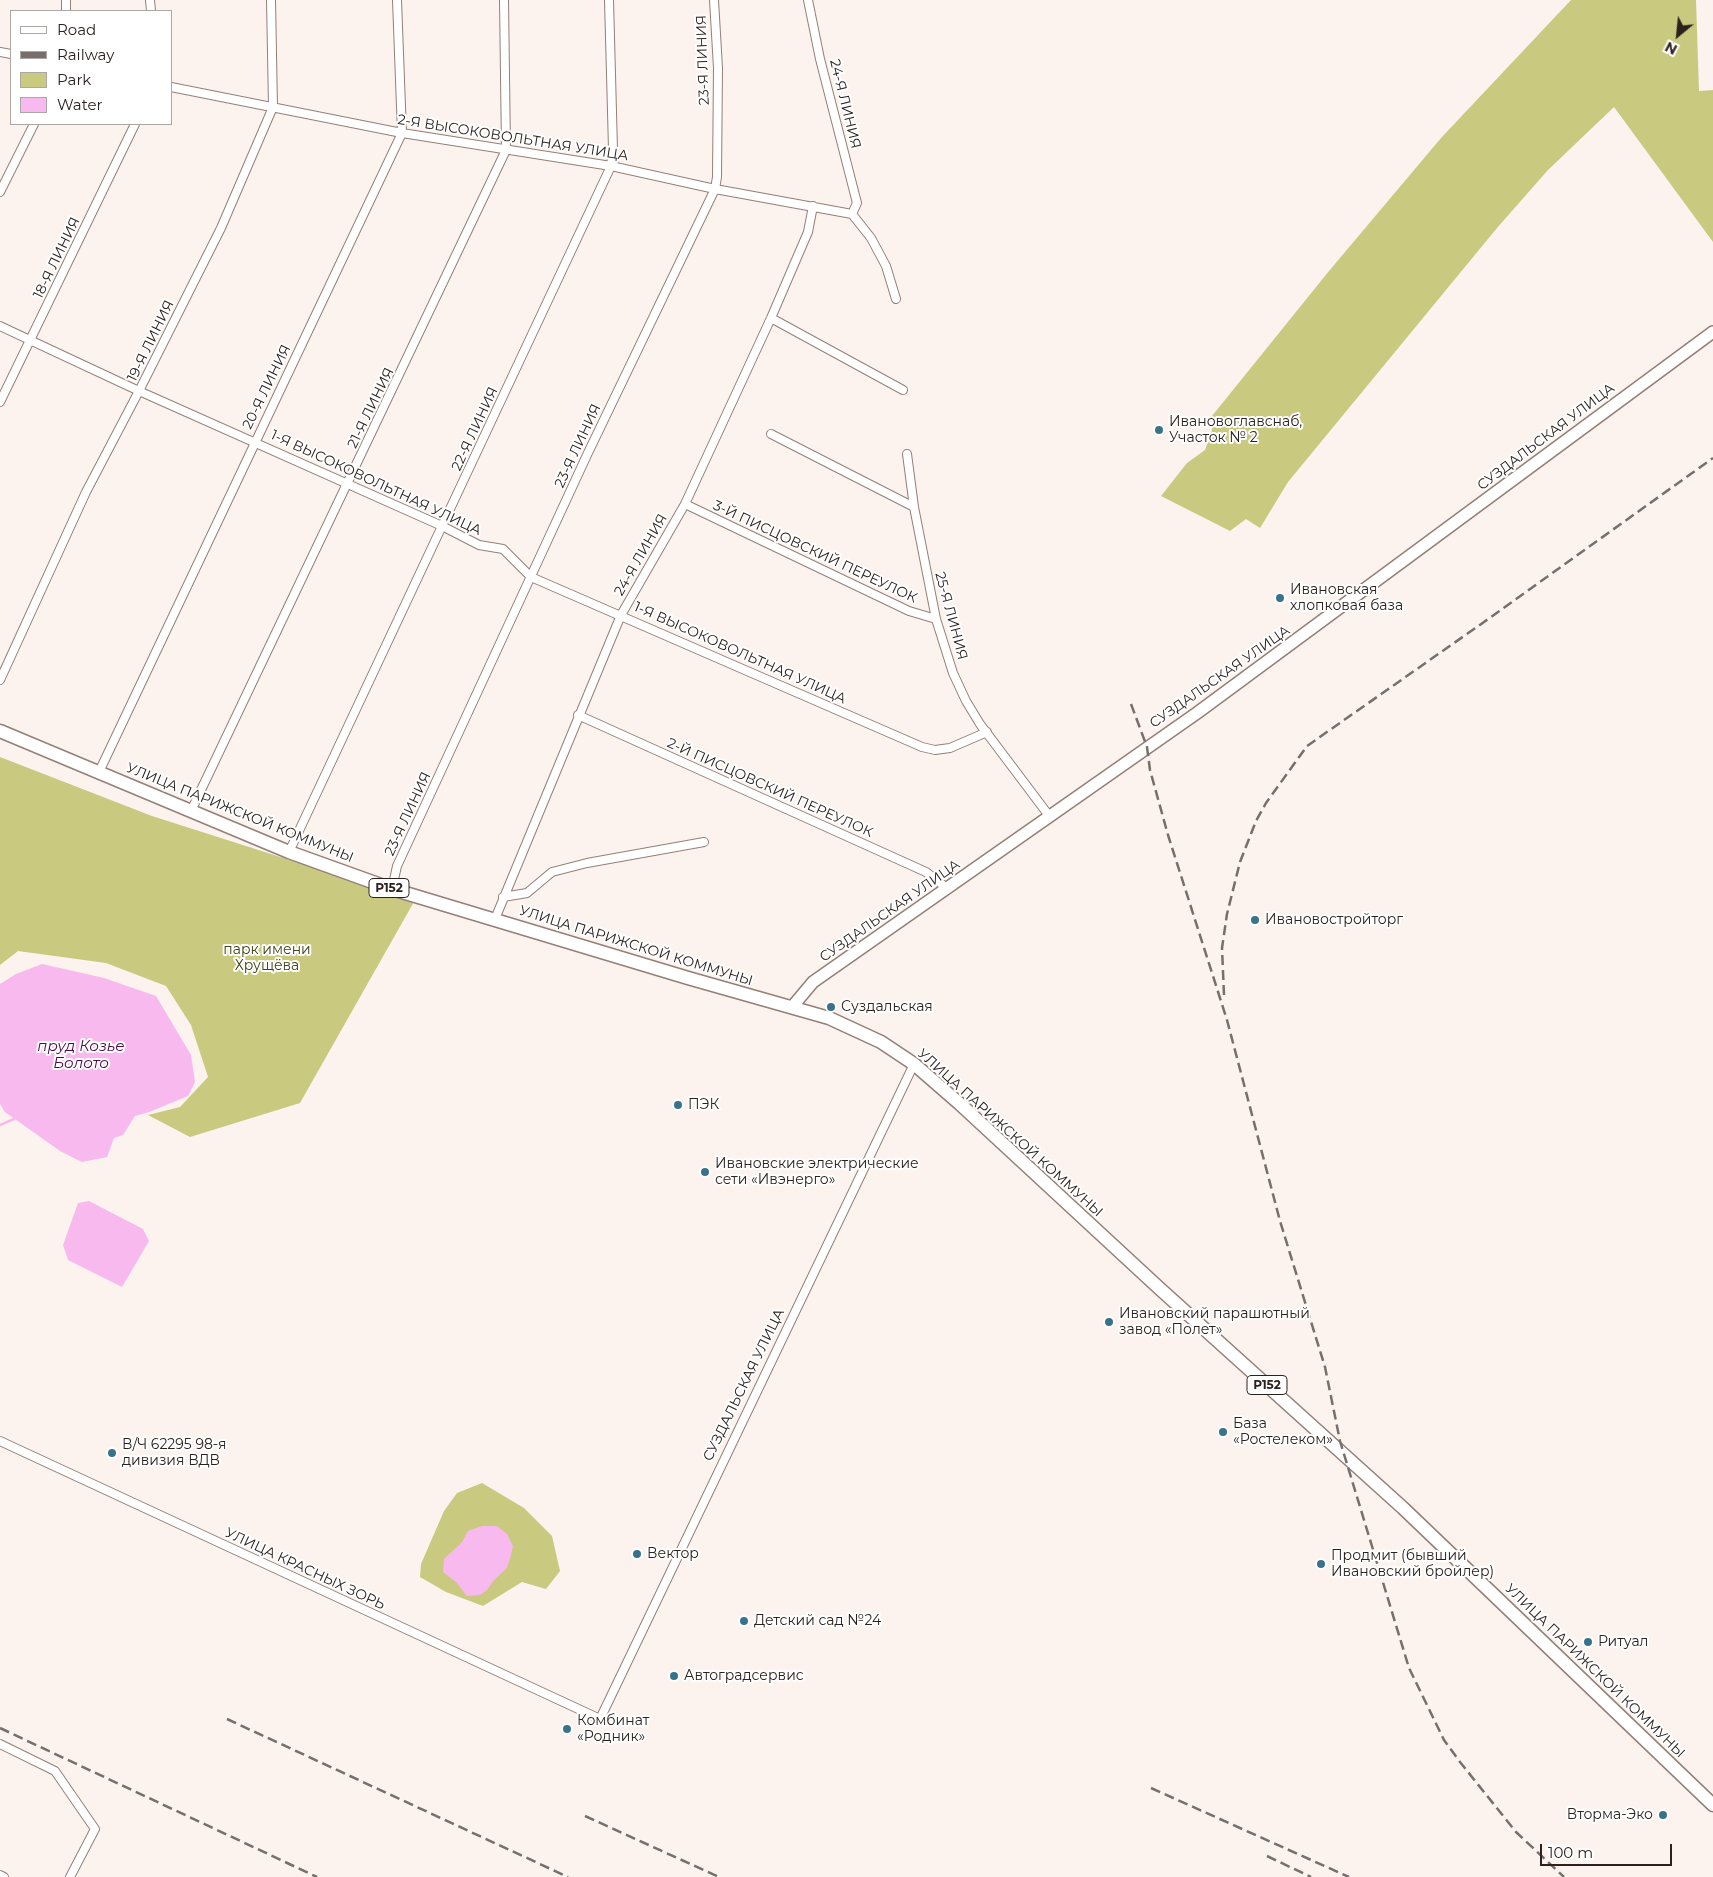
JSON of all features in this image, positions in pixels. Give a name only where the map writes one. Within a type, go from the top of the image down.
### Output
[{"type":"main road","name":"СУЗДАЛЬСКАЯ УЛИЦА","points":[[792,1007],[813,982],[948,889],[1316,627],[1713,332]]},
{"type":"main road","name":"УЛИЦА ПАРИЖСКОЙ КОММУНЫ","points":[[0,731],[289,852],[392,888],[688,978],[792,1007],[854,1027],[881,1042],[914,1064],[1402,1508],[1713,1805]]},
{"type":"street","name":"19-Я ЛИНИЯ","points":[[0,680],[86,492],[221,228],[273,107],[271,0]]},
{"type":"street","name":"20-Я ЛИНИЯ","points":[[99,772],[254,441],[402,133],[397,0]]},
{"type":"street","name":"21-Я ЛИНИЯ","points":[[191,811],[506,150],[504,0]]},
{"type":"street","name":"22-Я ЛИНИЯ","points":[[289,852],[611,166],[613,148],[609,0]]},
{"type":"street","name":"23-Я ЛИНИЯ","points":[[392,888],[397,866],[715,189],[717,177],[718,68],[714,0]]},
{"type":"street","name":"24-Я ЛИНИЯ","points":[[808,0],[820,59],[857,203],[852,214]]},
{"type":"street","name":"2-Я ВЫСОКОВОЛЬТНАЯ УЛИЦА","points":[[172,87],[402,133],[611,166],[715,189],[852,214]]},
{"type":"street","points":[[0,192],[34,125]]},
{"type":"street","name":"18-Я ЛИНИЯ","points":[[0,402],[134,125]]},
{"type":"street","name":"24-Я ЛИНИЯ","points":[[495,919],[621,615],[685,504],[771,318],[808,232],[813,206]]},
{"type":"street","points":[[852,214],[871,238],[882,259],[896,299]]},
{"type":"street","points":[[771,318],[903,390]]},
{"type":"street","name":"1-Я ВЫСОКОВОЛЬТНАЯ УЛИЦА","points":[[0,326],[139,391],[442,526],[479,545],[503,549],[531,578],[621,615],[922,746],[935,750],[950,748],[987,732]]},
{"type":"street","points":[[771,434],[914,507]]},
{"type":"street","name":"25-Я ЛИНИЯ","points":[[907,454],[914,507],[936,619],[953,673],[966,701],[1050,817]]},
{"type":"street","name":"3-Й ПИСЦОВСКИЙ ПЕРЕУЛОК","points":[[685,504],[909,612],[936,619]]},
{"type":"street","name":"2-Й ПИСЦОВСКИЙ ПЕРЕУЛОК","points":[[578,716],[926,872],[948,889]]},
{"type":"street","points":[[503,897],[527,893],[552,872],[588,862],[704,842]]},
{"type":"street","name":"СУЗДАЛЬСКАЯ УЛИЦА","points":[[600,1718],[914,1064]]},
{"type":"street","name":"УЛИЦА КРАСНЫХ ЗОРЬ","points":[[0,1441],[600,1718]]},
{"type":"street","points":[[0,1744],[55,1771],[95,1829],[70,1877]]},
{"type":"street","points":[[0,1875],[4,1877]]},
{"type":"green space","points":[[1571,0],[1696,0],[1699,91],[1713,90],[1713,242],[1614,107],[1548,170],[1497,228],[1288,482],[1260,528],[1246,519],[1230,531],[1161,496],[1187,463],[1205,450],[1212,430],[1212,416],[1329,271],[1441,138]]},
{"type":"green space","name":"парк имени Хрущёва","points":[[0,757],[152,816],[415,900],[300,1103],[190,1137],[148,1115],[180,1107],[208,1077],[191,1025],[166,986],[106,963],[18,951],[0,965]]},
{"type":"green space","points":[[482,1483],[524,1508],[552,1536],[560,1571],[546,1589],[522,1582],[483,1606],[446,1592],[420,1577],[421,1564],[444,1511],[457,1493]]},
{"type":"water","name":"пруд Козье Болото","points":[[42,964],[104,978],[156,996],[191,1055],[195,1082],[188,1096],[135,1116],[123,1135],[114,1138],[107,1157],[82,1162],[60,1151],[5,1112],[0,1104],[0,984],[16,974]]},
{"type":"water","points":[[89,1201],[143,1229],[149,1241],[122,1287],[68,1260],[63,1245],[78,1203]]},
{"type":"water","points":[[482,1526],[497,1526],[507,1534],[513,1546],[507,1568],[494,1580],[487,1590],[480,1595],[467,1596],[456,1582],[443,1572],[444,1559],[462,1542],[468,1531]]},
{"type":"waterway","points":[[0,1125],[14,1119]]},
{"type":"railway","points":[[1224,995],[1222,948],[1227,914],[1240,862],[1256,821],[1266,803],[1307,746],[1713,458]]},
{"type":"railway","points":[[1131,704],[1147,747],[1150,770],[1168,835],[1227,1020],[1280,1221],[1325,1367],[1340,1441],[1409,1668],[1444,1740],[1460,1762],[1516,1832],[1564,1877]]},
{"type":"railway","points":[[227,1719],[568,1877]]},
{"type":"railway","points":[[0,1728],[317,1877]]},
{"type":"railway","points":[[1151,1788],[1349,1877]]},
{"type":"railway","points":[[585,1816],[719,1877]]},
{"type":"railway","points":[[1267,1856],[1311,1877]]},
{"type":"place","name":"Ивановоглавснаб, Участок № 2","points":[[1159,430]]},
{"type":"place","name":"Ивановская хлопковая база","points":[[1280,598]]},
{"type":"place","name":"Ивановостройторг","points":[[1255,920]]},
{"type":"place","name":"Суздальская","points":[[831,1007]]},
{"type":"place","name":"ПЭК","points":[[678,1105]]},
{"type":"place","name":"Ивановские электрические сети «Ивэнерго»","points":[[705,1172]]},
{"type":"place","name":"Ивановский парашютный завод «Полет»","points":[[1109,1322]]},
{"type":"place","name":"База «Ростелеком»","points":[[1223,1432]]},
{"type":"place","name":"В/Ч 62295 98-я дивизия ВДВ","points":[[112,1453]]},
{"type":"place","name":"Вектор","points":[[637,1554]]},
{"type":"place","name":"Продмит (бывший Ивановский бройлер)","points":[[1321,1564]]},
{"type":"place","name":"Детский сад №24","points":[[744,1621]]},
{"type":"place","name":"Ритуал","points":[[1588,1642]]},
{"type":"place","name":"Автоградсервис","points":[[674,1676]]},
{"type":"place","name":"Комбинат «Родник»","points":[[567,1729]]},
{"type":"place","name":"Вторма-Эко","points":[[1663,1815]]}]
